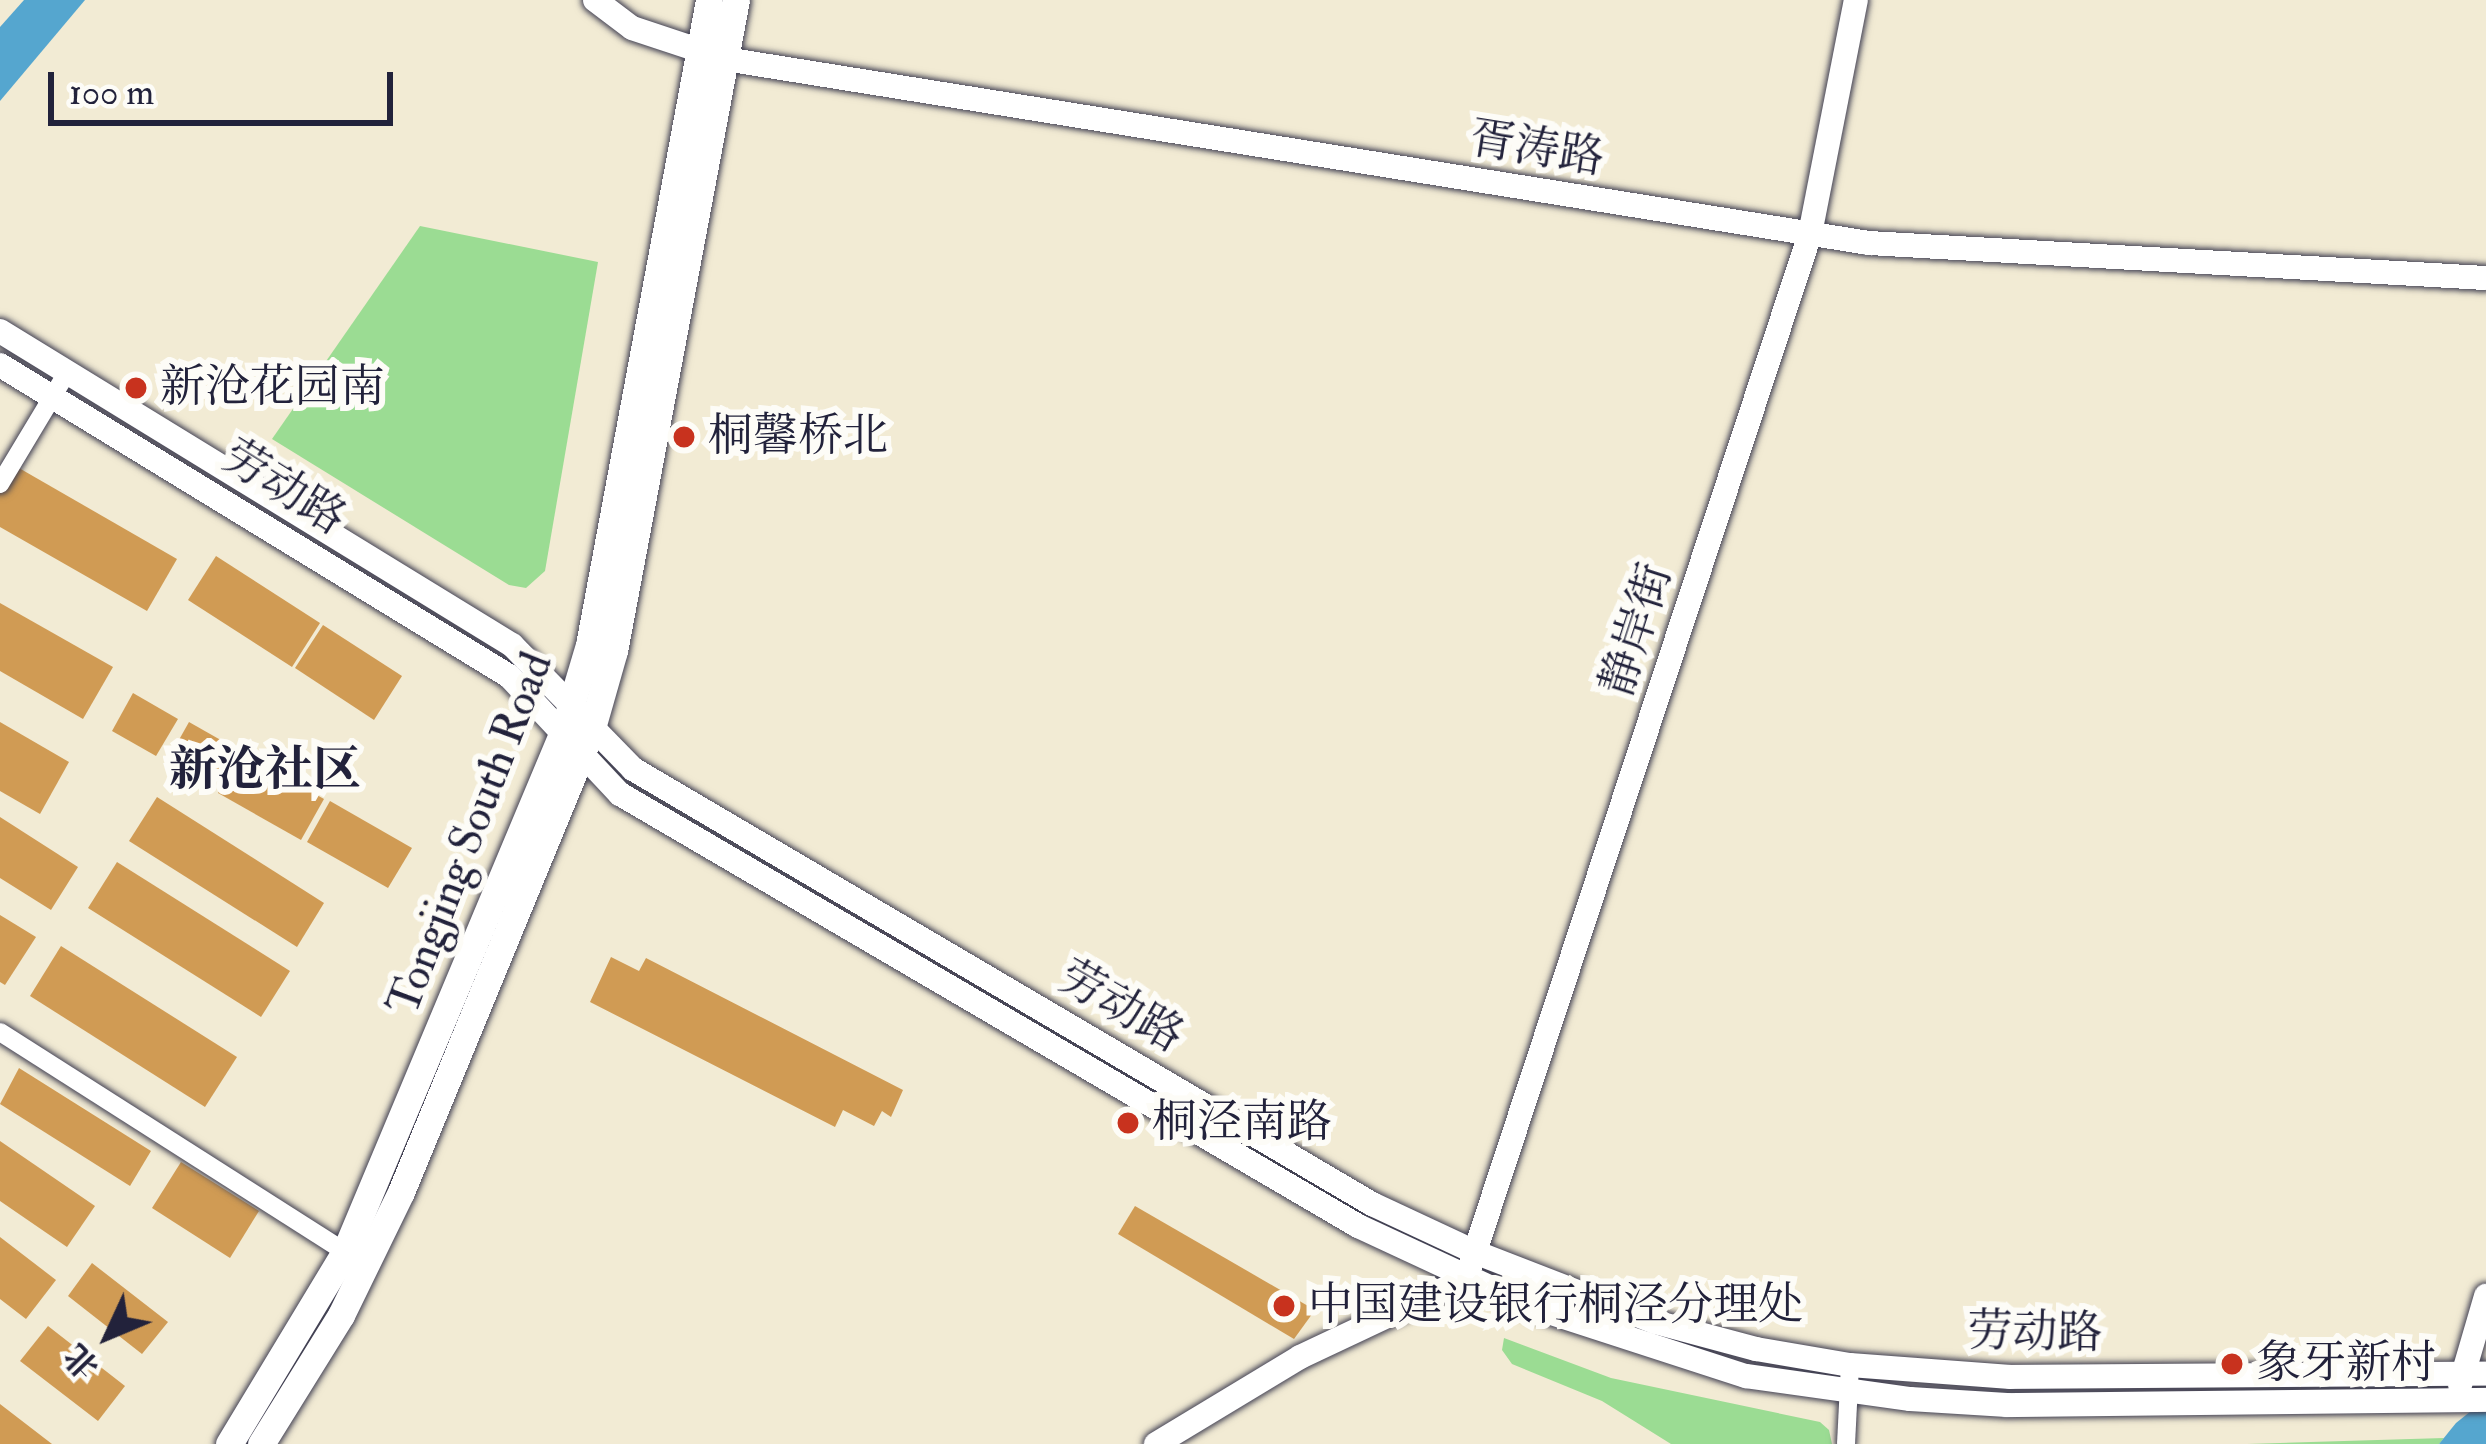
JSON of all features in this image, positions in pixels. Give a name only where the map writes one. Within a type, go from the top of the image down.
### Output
[{"type":"main road","name":"胥涛路","points":[[595,0],[632,28],[712,56],[1810,235],[1869,243],[2486,278]]},
{"type":"main road","name":"Tongjing South Road","points":[[230,1444],[345,1252],[614,650],[712,56],[710,0]]},
{"type":"main road","name":"Tongjing South Road","points":[[712,56],[736,0]]},
{"type":"main road","name":"静岸街","points":[[1466,1279],[1810,235],[1856,0]]},
{"type":"main road","name":"劳动路","points":[[0,331],[512,645],[620,794],[1358,1226],[1466,1279],[1696,1364],[1849,1393],[2007,1405],[2472,1389]]},
{"type":"main road","name":"劳动路","points":[[0,365],[509,676],[629,766],[1372,1204],[1477,1253],[1655,1322],[1756,1349],[1850,1365],[2011,1377],[2472,1389]]},
{"type":"main road","name":"Tongjing South Road","points":[[261,1444],[340,1315],[401,1192],[577,730]]},
{"type":"main road","points":[[1156,1444],[1300,1357],[1466,1279]]},
{"type":"main road","points":[[2472,1389],[2486,1296]]},
{"type":"street","points":[[0,484],[68,371]]},
{"type":"street","points":[[0,1032],[345,1252]]},
{"type":"street","points":[[1846,1444],[1850,1365]]},
{"type":"green space","points":[[420,226],[598,262],[545,571],[526,588],[509,585],[272,439]]},
{"type":"green space","points":[[1504,1338],[1611,1378],[1820,1422],[1829,1430],[1832,1444],[1671,1444],[1602,1401],[1512,1364],[1502,1350]]},
{"type":"green space","points":[[2444,1438],[2439,1444],[2247,1444]]},
{"type":"water","points":[[24,0],[85,0],[0,101],[0,27]]},
{"type":"water","points":[[2486,1399],[2486,1444],[2439,1444],[2456,1423]]},
{"type":"building","points":[[12,464],[177,559],[147,611],[0,527],[0,486]]},
{"type":"building","points":[[216,556],[320,623],[292,667],[188,600]]},
{"type":"building","points":[[0,603],[113,667],[83,719],[0,671]]},
{"type":"building","points":[[323,625],[402,676],[374,720],[295,668]]},
{"type":"building","points":[[133,693],[178,719],[156,756],[112,731]]},
{"type":"building","points":[[0,722],[69,762],[40,814],[0,791]]},
{"type":"building","points":[[189,722],[233,747],[210,788],[166,763]]},
{"type":"building","points":[[241,752],[324,799],[301,840],[218,793]]},
{"type":"building","points":[[157,797],[324,903],[297,947],[129,841]]},
{"type":"building","points":[[330,801],[412,848],[388,888],[307,842]]},
{"type":"building","points":[[0,817],[78,867],[51,910],[0,878]]},
{"type":"building","points":[[117,862],[290,971],[261,1017],[88,908]]},
{"type":"building","points":[[0,915],[36,937],[5,985],[0,982]]},
{"type":"building","points":[[61,946],[237,1057],[205,1107],[30,996]]},
{"type":"building","points":[[611,957],[639,971],[646,958],[903,1090],[891,1117],[882,1111],[874,1126],[843,1110],[835,1127],[590,1002]]},
{"type":"building","points":[[19,1068],[151,1151],[130,1186],[0,1104]]},
{"type":"building","points":[[0,1141],[95,1206],[67,1247],[0,1201]]},
{"type":"building","points":[[181,1162],[259,1211],[230,1258],[152,1208]]},
{"type":"building","points":[[1135,1206],[1315,1310],[1294,1339],[1118,1234]]},
{"type":"building","points":[[0,1237],[56,1280],[26,1319],[0,1299]]},
{"type":"building","points":[[92,1263],[168,1322],[142,1354],[68,1296]]},
{"type":"building","points":[[48,1326],[125,1386],[98,1421],[20,1361]]},
{"type":"building","points":[[0,1404],[52,1444],[0,1444]]},
{"type":"place","name":"新沧花园南","points":[[136,388]]},
{"type":"place","name":"桐馨桥北","points":[[684,437]]},
{"type":"place","name":"桐泾南路","points":[[1128,1123]]},
{"type":"place","name":"中国建设银行桐泾分理处","points":[[1284,1306]]},
{"type":"place","name":"象牙新村","points":[[2232,1364]]},
{"type":"district","name":"新沧社区","points":[[265,771]]}]
